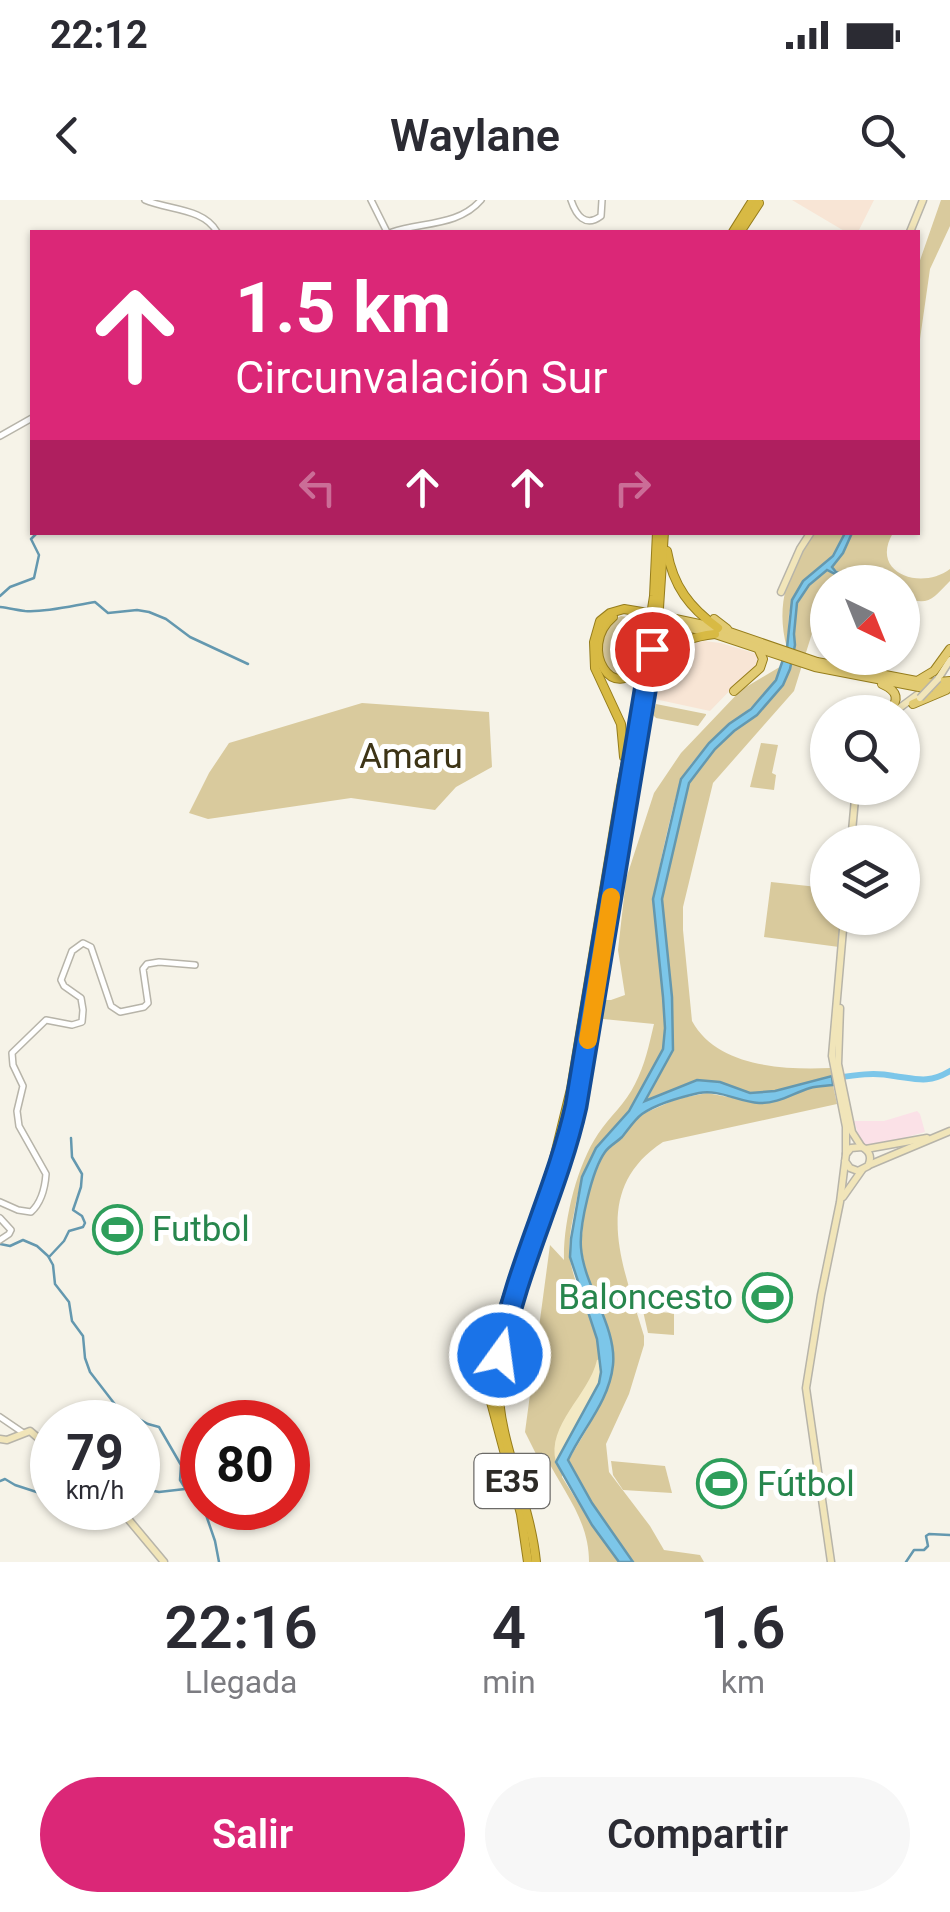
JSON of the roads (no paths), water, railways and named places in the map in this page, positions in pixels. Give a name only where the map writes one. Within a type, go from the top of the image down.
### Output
[{"type":"highway","points":[[738,230],[756,201]]},
{"type":"highway","points":[[662,535],[682,594],[716,627]]},
{"type":"highway","name":"E35","points":[[528,1562],[517,1500],[491,1402],[491,1356],[564,1123],[662,535]]},
{"type":"highway","name":"E35","points":[[536,1562],[529,1515],[501,1412],[500,1355],[576,1106],[659,608],[662,535]]},
{"type":"highway","points":[[622,782],[622,730],[595,668],[594,642],[600,621],[610,612],[624,609],[648,616]]},
{"type":"highway","points":[[646,643],[639,665],[627,677],[610,676],[599,664],[602,632],[611,618],[624,614],[648,616]]},
{"type":"highway","points":[[644,701],[660,660],[668,651],[716,627]]},
{"type":"main road","points":[[911,230],[923,200]]},
{"type":"main road","points":[[781,592],[809,535]]},
{"type":"main road","points":[[648,616],[716,627],[778,652]]},
{"type":"main road","points":[[716,627],[756,647],[810,662]]},
{"type":"main road","points":[[734,691],[762,663],[756,647]]},
{"type":"main road","points":[[936,677],[950,650]]},
{"type":"main road","points":[[914,681],[934,671],[950,650]]},
{"type":"main road","points":[[920,696],[950,660]]},
{"type":"main road","points":[[856,675],[924,688],[950,686]]},
{"type":"main road","points":[[879,675],[950,686]]},
{"type":"main road","points":[[874,680],[896,695]]},
{"type":"main road","points":[[920,698],[950,686]]},
{"type":"main road","points":[[840,1202],[865,1168],[870,1154],[852,1132],[832,1047],[844,935]]},
{"type":"main road","points":[[832,1562],[806,1388],[845,1159],[841,1087]]},
{"type":"main road","points":[[845,1159],[851,1148],[925,1140],[950,1131]]},
{"type":"main road","points":[[845,1159],[850,1168],[865,1168],[925,1140]]},
{"type":"main road","points":[[0,1439],[30,1433]]},
{"type":"main road","points":[[137,1530],[164,1562]]},
{"type":"street","points":[[145,200],[190,212],[216,230]]},
{"type":"street","points":[[370,200],[388,230]]},
{"type":"street","points":[[398,230],[462,217],[481,200]]},
{"type":"street","points":[[572,200],[580,217],[588,221],[601,216],[602,200]]},
{"type":"street","points":[[0,436],[30,419]]},
{"type":"street","points":[[0,1202],[31,1212],[42,1196],[46,1174],[19,1126],[16,1111],[23,1086],[12,1053],[46,1020],[72,1026],[82,1022],[81,998],[61,980],[74,949],[83,943],[91,948],[111,1006],[120,1012],[148,1003],[143,969],[147,964],[195,965]]},
{"type":"street","points":[[0,1218],[11,1230],[0,1240]]},
{"type":"street","points":[[0,1417],[22,1432]]},
{"type":"water","points":[[844,535],[851,535],[834,565],[822,565],[833,556]]},
{"type":"water","points":[[810,575],[810,584],[797,603],[795,645],[783,685],[757,715],[715,749],[689,783],[662,899],[673,1050],[645,1101],[697,1080],[720,1082],[750,1093],[775,1091],[832,1076],[833,1085],[810,1088],[766,1103],[706,1092],[677,1099],[639,1116],[605,1152],[595,1171],[587,1198],[581,1248],[610,1336],[613,1365],[601,1403],[568,1460],[633,1562],[619,1562],[592,1525],[556,1462],[599,1383],[601,1372],[597,1339],[570,1257],[582,1177],[596,1148],[629,1111],[663,1049],[663,997],[653,899],[681,779],[709,743],[751,709],[776,680],[787,648],[792,600]]},
{"type":"waterway","points":[[0,596],[10,587],[34,578],[39,555],[31,539],[35,535]]},
{"type":"waterway","points":[[0,607],[42,611],[95,602],[108,613],[149,612],[190,637],[248,664]]},
{"type":"waterway","points":[[836,1078],[879,1074],[922,1080],[950,1071]]},
{"type":"waterway","points":[[49,1257],[69,1231],[85,1223],[73,1210],[82,1174],[72,1157],[71,1138]]},
{"type":"waterway","points":[[0,1244],[10,1246],[23,1240],[48,1256],[55,1284],[69,1302],[72,1321],[83,1336],[90,1372],[117,1407],[159,1427],[180,1463]]},
{"type":"waterway","points":[[0,1481],[5,1479],[30,1490]]},
{"type":"waterway","points":[[160,1492],[180,1490]]},
{"type":"waterway","points":[[211,1530],[219,1562]]},
{"type":"waterway","points":[[906,1562],[914,1550],[928,1546],[929,1534],[950,1535]]},
{"type":"place","name":"Futbol","points":[[117,1229]]},
{"type":"place","name":"Baloncesto","points":[[768,1297]]},
{"type":"place","name":"Fútbol","points":[[722,1484]]},
{"type":"park label","name":"Amaru","points":[[411,756]]}]
